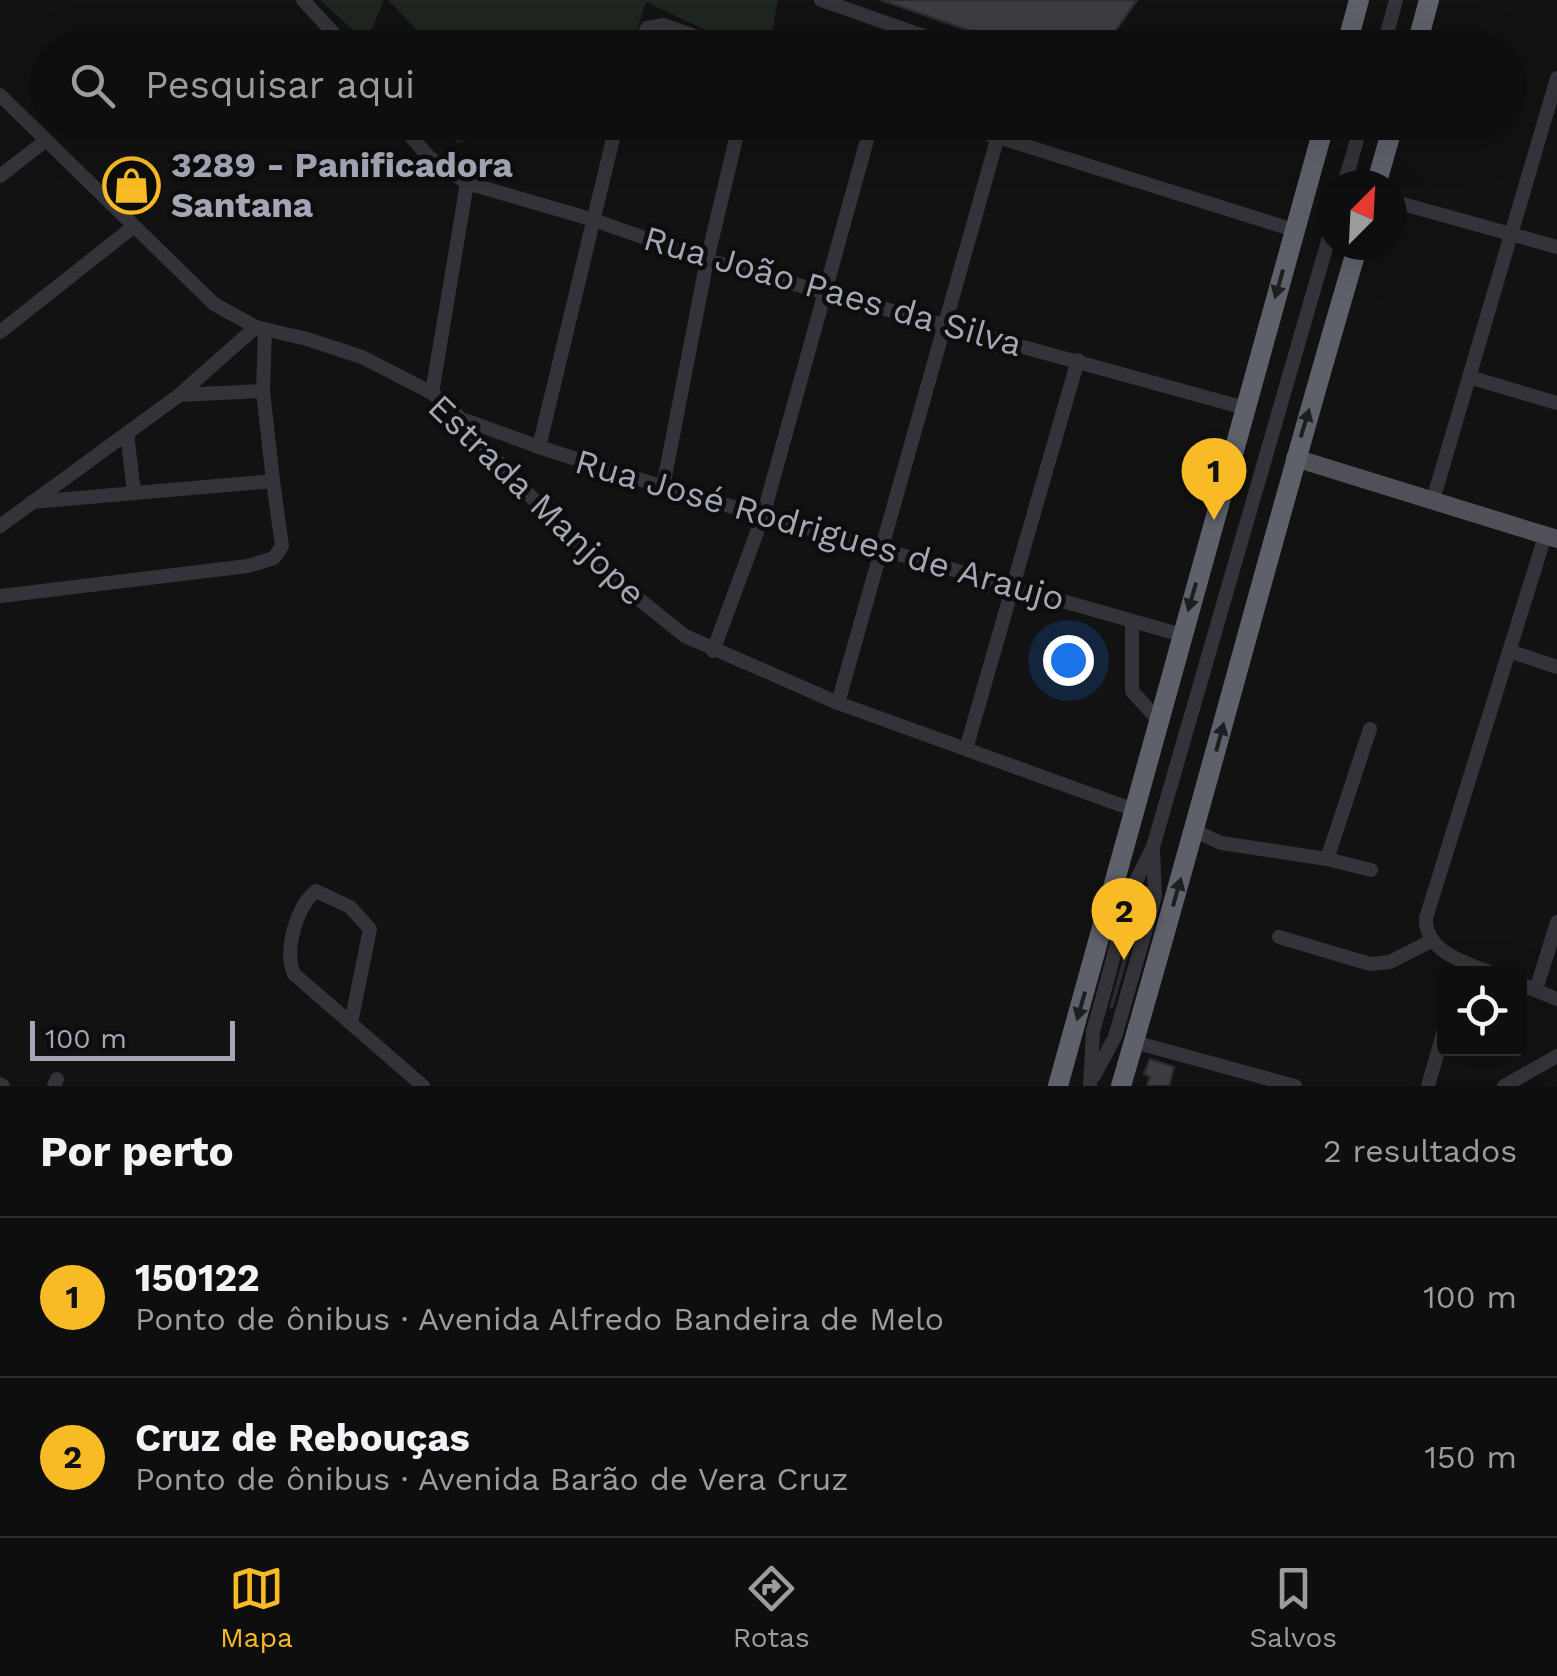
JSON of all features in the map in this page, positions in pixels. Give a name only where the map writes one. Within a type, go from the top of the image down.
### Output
[{"type":"highway","points":[[1351,30],[1360,0]]},
{"type":"highway","points":[[1421,30],[1430,0]]},
{"type":"highway","points":[[1058,1086],[1320,140]]},
{"type":"highway","points":[[1380,170],[1389,140]]},
{"type":"highway","points":[[1121,1086],[1354,260]]},
{"type":"main road","points":[[1295,458],[1551,538]]},
{"type":"street","points":[[303,0],[331,30]]},
{"type":"street","points":[[820,0],[906,30]]},
{"type":"street","points":[[1388,30],[1396,0]]},
{"type":"street","points":[[645,30],[659,24],[676,30]]},
{"type":"street","points":[[1433,500],[1557,78]]},
{"type":"street","name":"Estrada Manjope","points":[[0,95],[30,126]]},
{"type":"street","name":"Rua João Paes da Silva","points":[[413,140],[428,157],[467,183],[594,220],[707,260],[1245,408]]},
{"type":"street","points":[[539,448],[613,140]]},
{"type":"street","points":[[663,487],[707,260],[736,140]]},
{"type":"street","points":[[713,651],[763,516],[867,140]]},
{"type":"street","points":[[838,703],[996,140]]},
{"type":"street","points":[[1003,140],[1294,230]]},
{"type":"street","points":[[1348,170],[1357,140]]},
{"type":"street","points":[[0,176],[45,141]]},
{"type":"street","name":"Estrada Manjope","points":[[45,141],[199,292],[230,314],[260,329],[362,357],[432,393],[620,584],[685,636],[838,703],[1137,811]]},
{"type":"street","points":[[432,393],[467,183]]},
{"type":"street","points":[[1407,205],[1557,247]]},
{"type":"street","points":[[0,332],[133,227]]},
{"type":"street","points":[[1090,1084],[1094,1031],[1131,891],[1153,847],[1322,260]]},
{"type":"street","points":[[0,596],[248,566],[274,558],[282,546],[263,391],[260,329]]},
{"type":"street","points":[[0,526],[178,396],[260,329]]},
{"type":"street","points":[[966,749],[1078,360]]},
{"type":"street","points":[[1469,378],[1557,403]]},
{"type":"street","points":[[178,396],[263,391]]},
{"type":"street","name":"Rua José Rodrigues de Araujo","points":[[460,418],[663,487],[1182,634]]},
{"type":"street","points":[[127,433],[134,493]]},
{"type":"street","points":[[32,502],[273,481]]},
{"type":"street","points":[[1461,966],[1431,940],[1426,918],[1509,651],[1551,538]]},
{"type":"street","points":[[1132,620],[1132,691],[1160,722]]},
{"type":"street","points":[[1509,651],[1557,667]]},
{"type":"street","points":[[1327,859],[1370,729]]},
{"type":"street","points":[[1195,831],[1221,843],[1327,859],[1371,870]]},
{"type":"street","points":[[1090,1084],[1114,1037],[1147,925],[1154,896],[1153,847]]},
{"type":"street","points":[[351,1023],[370,929],[350,908],[316,891],[301,910],[292,943],[292,969],[299,980],[423,1086]]},
{"type":"street","points":[[1536,990],[1557,922]]},
{"type":"street","points":[[1279,937],[1370,964],[1390,962],[1431,940]]},
{"type":"street","points":[[1527,987],[1557,999]]},
{"type":"street","points":[[1134,1042],[1295,1086]]},
{"type":"street","points":[[1428,1086],[1437,1054]]},
{"type":"street","points":[[1504,1086],[1557,1056]]},
{"type":"shaded area","points":[[320,0],[384,0],[371,30],[353,30]]},
{"type":"shaded area","points":[[388,0],[778,0],[772,30],[705,30],[646,2],[637,30],[417,30]]},
{"type":"building","points":[[881,0],[1137,0],[1116,30],[968,30]]},
{"type":"building","points":[[1136,913],[1139,914],[1111,1007]]},
{"type":"building","points":[[1150,1059],[1174,1067],[1169,1086],[1147,1086],[1150,1077],[1144,1074]]},
{"type":"place","name":"3289 - Panificadora Santana","points":[[132,185]]},
{"type":"place","name":"150122","points":[[1214,520]]},
{"type":"place","name":"Cruz de Rebouças","points":[[1124,960]]}]
